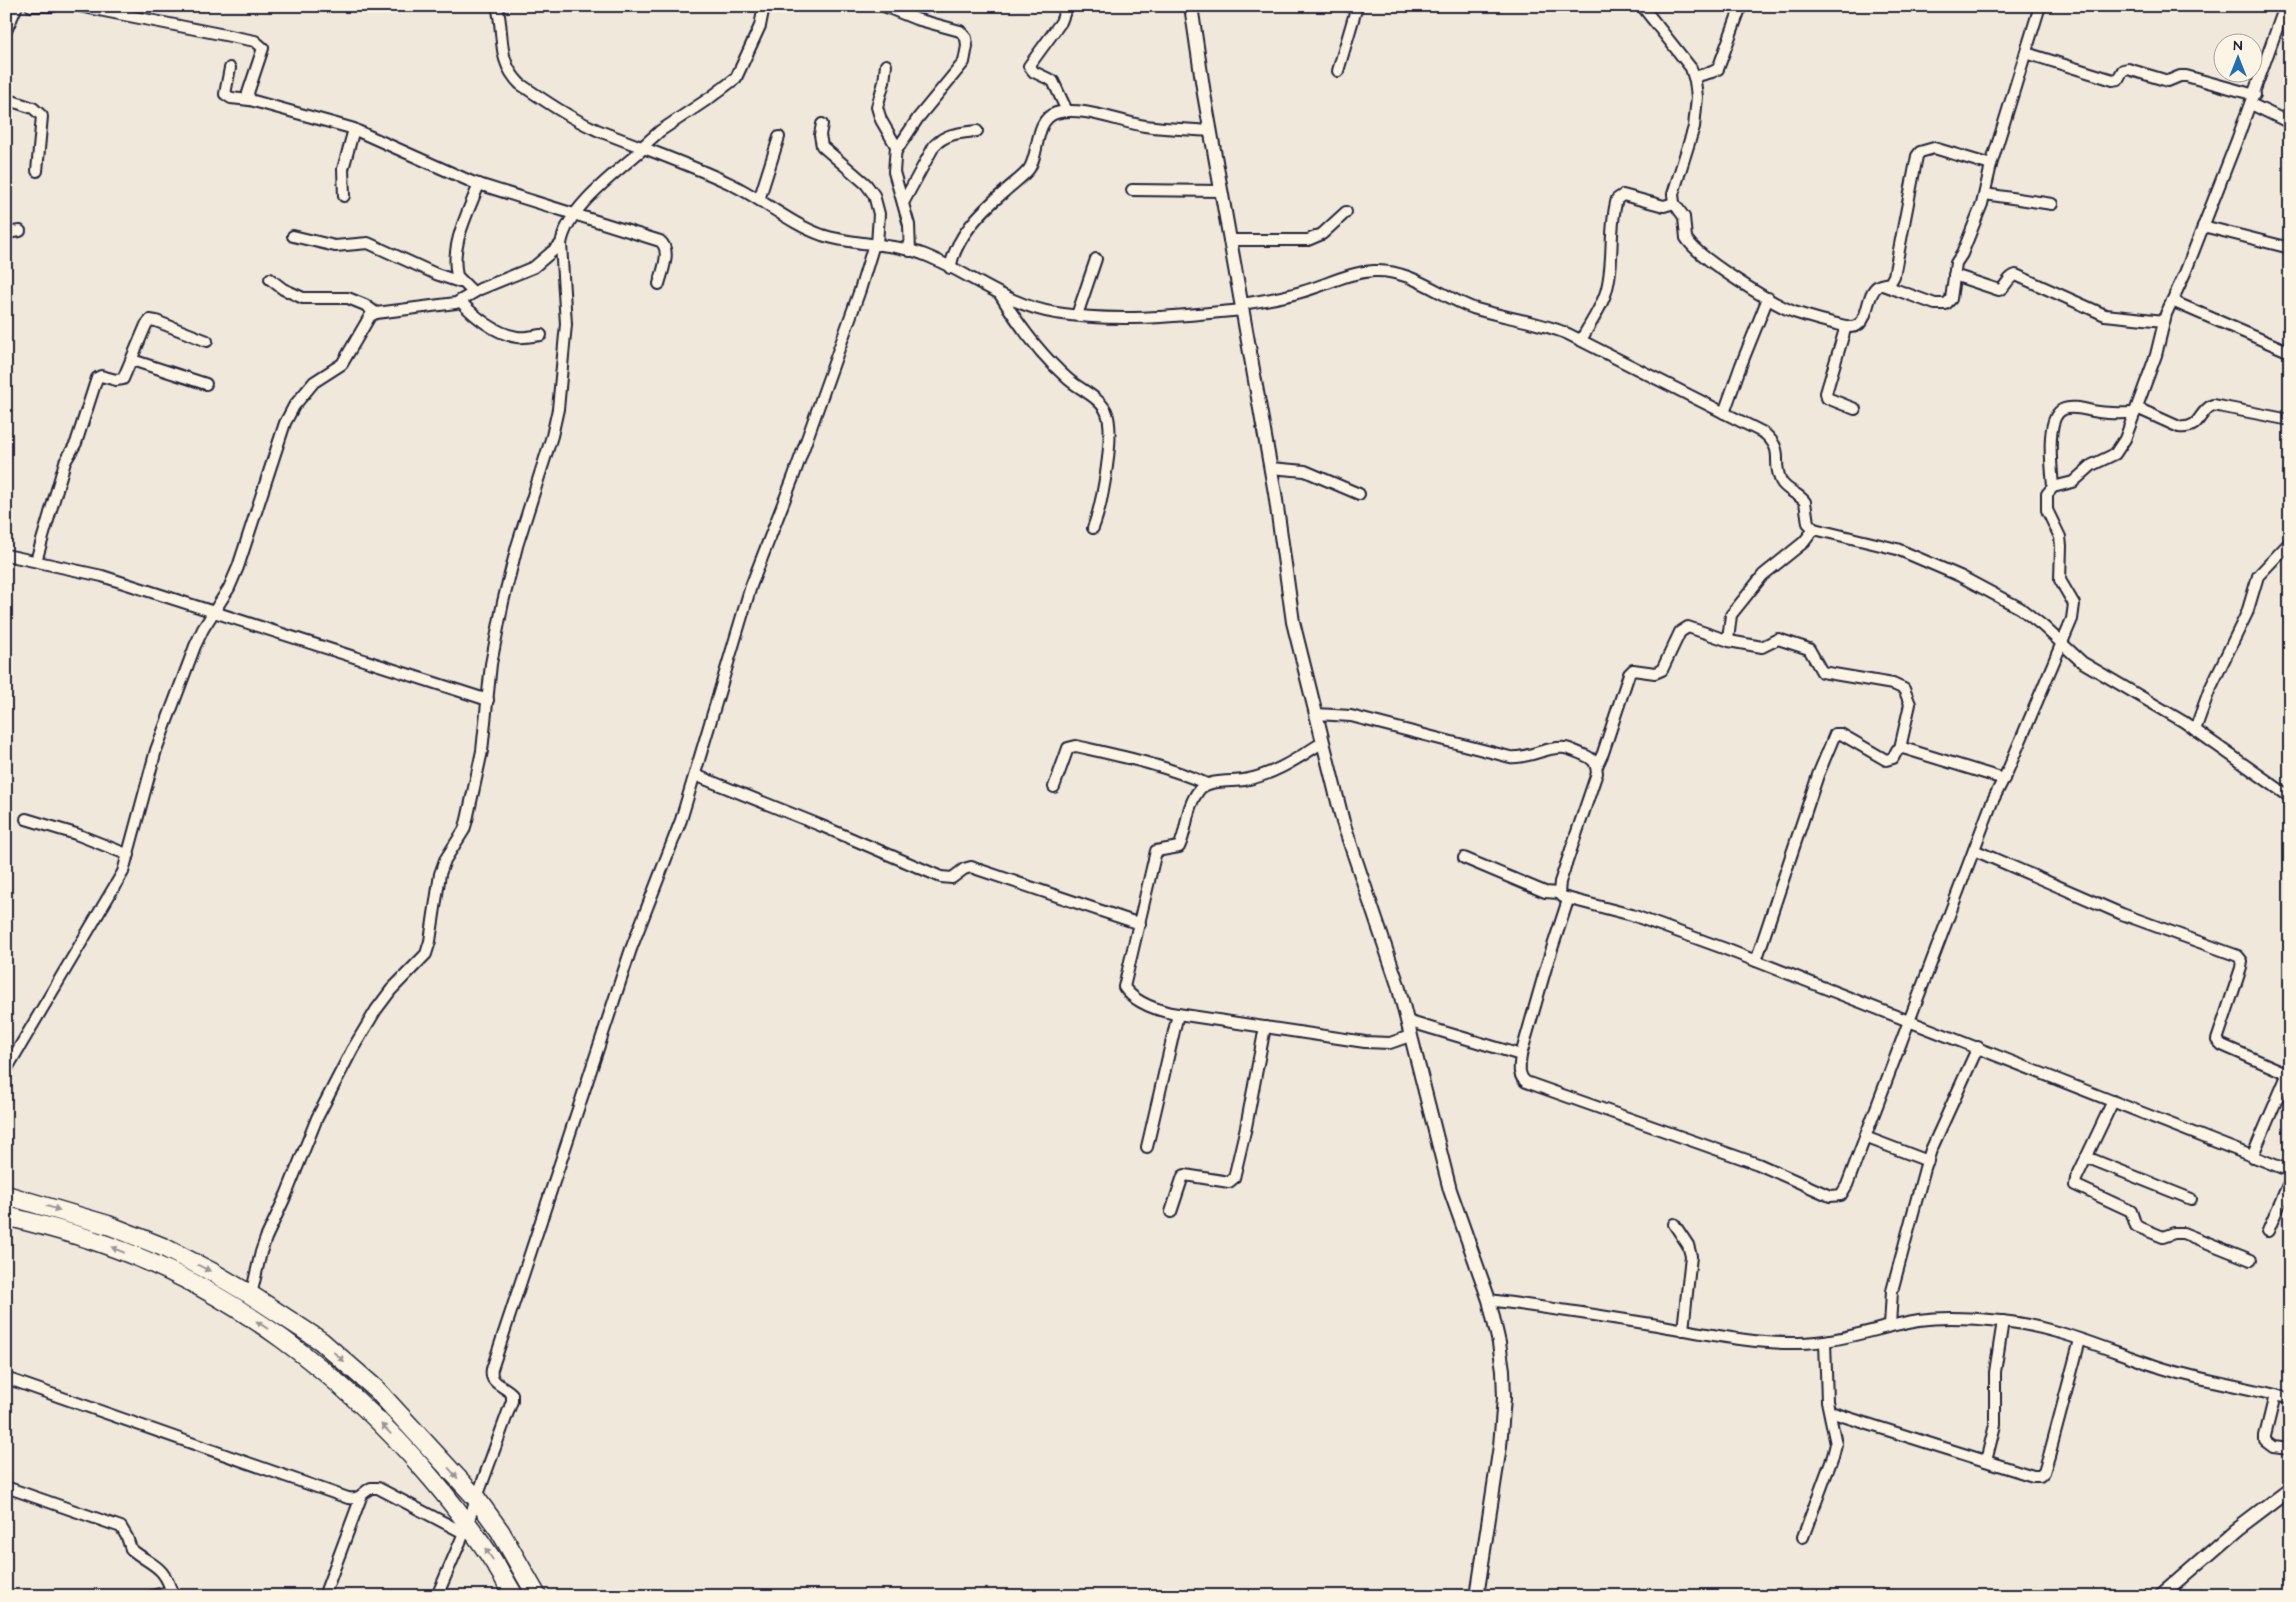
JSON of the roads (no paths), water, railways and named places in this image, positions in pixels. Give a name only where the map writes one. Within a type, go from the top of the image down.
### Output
[{"type":"highway","points":[[6,1195],[108,1224],[179,1255],[252,1295],[320,1341],[376,1390],[476,1498],[500,1531],[537,1596]]},
{"type":"highway","points":[[6,1216],[102,1243],[154,1265],[202,1289],[256,1321],[308,1357],[362,1404],[415,1459],[502,1572],[514,1596]]},
{"type":"street","points":[[6,31],[18,6]]},
{"type":"street","points":[[31,6],[53,6]]},
{"type":"street","points":[[79,6],[255,41],[262,48],[248,93],[250,100]]},
{"type":"street","points":[[497,6],[506,65],[512,76],[520,84],[596,129],[700,169],[760,200],[812,231],[845,240],[910,250],[925,255],[1000,295],[1037,309],[1108,318],[1159,318],[1241,307],[1301,292],[1359,273],[1385,271],[1416,280],[1457,302],[1552,327],[1764,433],[1772,440],[1778,453],[1780,479],[1783,484],[1805,502],[1808,523],[1814,529],[1897,548],[1960,576],[2020,608],[2092,669],[2195,730],[2290,797]]},
{"type":"street","points":[[252,1295],[263,1245],[331,1088],[376,1010],[391,990],[418,963],[429,947],[440,874],[445,860],[464,830],[472,802],[482,751],[491,664],[503,602],[517,546],[552,436],[558,409],[566,324],[561,244],[566,227],[574,214],[660,131],[719,92],[736,78],[760,26],[764,6]]},
{"type":"street","points":[[884,6],[916,20],[960,31],[966,38],[967,46],[964,62],[918,118],[896,152]]},
{"type":"street","points":[[1067,6],[1060,22],[1029,66],[1034,72],[1053,81],[1067,111]]},
{"type":"street","points":[[1190,6],[1270,468],[1293,622],[1343,822],[1398,986],[1450,1190],[1489,1300],[1502,1364],[1504,1398],[1496,1483],[1477,1596]]},
{"type":"street","points":[[1338,71],[1357,6]]},
{"type":"street","points":[[1642,6],[1691,68],[1694,77],[1697,97],[1694,127],[1674,189],[1674,203],[1684,216],[1684,234],[1688,242],[1714,265],[1793,311],[1846,326],[1856,327],[1862,323],[1872,294],[1882,285],[1890,283],[1894,276],[1920,152],[1934,148],[1991,165]]},
{"type":"street","points":[[1694,77],[1712,72],[1718,68],[1741,6]]},
{"type":"street","points":[[1882,285],[1934,304],[1943,305],[1951,299],[1956,263],[1966,245],[1985,194],[1991,165],[2040,6]]},
{"type":"street","points":[[1568,900],[1552,945],[1522,1055],[1520,1074],[1526,1082],[1758,1164],[1830,1196],[1838,1196],[1844,1192],[1974,850],[2072,619],[2074,604],[2060,580],[2061,546],[2057,530],[2047,510],[2047,494],[2053,487],[2073,482],[2087,468],[2115,454],[2125,439],[2156,355],[2164,321],[2253,99],[2285,6]]},
{"type":"street","points":[[2026,53],[2113,80],[2118,79],[2123,70],[2128,68],[2168,81],[2186,76],[2253,99],[2290,123]]},
{"type":"street","points":[[886,65],[884,82],[877,107],[881,120],[896,146],[894,172],[909,225],[910,250]]},
{"type":"street","points":[[230,68],[225,94],[231,98],[250,100],[318,117],[354,129],[479,184],[663,243],[666,253],[659,284]]},
{"type":"street","points":[[6,100],[33,108],[42,116],[37,171]]},
{"type":"street","points":[[950,268],[953,255],[962,237],[995,200],[1030,168],[1045,121],[1056,113],[1077,111],[1147,126],[1210,130]]},
{"type":"street","points":[[437,1596],[466,1527],[512,1401],[512,1394],[493,1381],[490,1376],[620,982],[670,853],[752,586],[793,478],[876,244],[879,214],[874,195],[866,184],[822,146],[820,136],[822,124]]},
{"type":"street","points":[[344,196],[343,169],[354,129]]},
{"type":"street","points":[[903,203],[934,146],[940,139],[955,134],[977,131]]},
{"type":"street","points":[[760,200],[779,137]]},
{"type":"street","points":[[460,282],[455,268],[457,244],[479,184]]},
{"type":"street","points":[[1132,190],[1221,191]]},
{"type":"street","points":[[1985,194],[2052,204]]},
{"type":"street","points":[[1581,340],[1606,291],[1611,257],[1612,216],[1617,199],[1623,195],[1664,206],[1674,203]]},
{"type":"street","points":[[1229,240],[1308,240],[1322,234],[1346,212]]},
{"type":"street","points":[[2203,226],[2290,248]]},
{"type":"street","points":[[6,233],[20,231]]},
{"type":"street","points":[[293,236],[335,246],[368,243],[436,274],[460,282],[473,292]]},
{"type":"street","points":[[6,1070],[68,962],[115,888],[123,872],[156,750],[195,646],[227,593],[238,567],[289,415],[314,382],[342,364],[370,316],[376,313],[460,301],[473,292],[534,267],[561,244]]},
{"type":"street","points":[[1077,315],[1096,259]]},
{"type":"street","points":[[1954,275],[1999,290],[2005,286],[2010,278],[2016,275],[2105,315],[2164,321]]},
{"type":"street","points":[[270,279],[283,289],[303,298],[348,298],[365,304],[376,313]]},
{"type":"street","points":[[1000,295],[1024,332],[1042,353],[1068,380],[1102,405],[1106,412],[1108,433],[1105,481],[1099,513],[1093,528]]},
{"type":"street","points":[[1724,413],[1749,343],[1768,298]]},
{"type":"street","points":[[460,301],[477,317],[507,334],[516,337],[541,336]]},
{"type":"street","points":[[2172,301],[2290,352]]},
{"type":"street","points":[[36,561],[65,462],[76,443],[97,378],[101,376],[123,380],[146,325],[150,320],[156,320],[207,341]]},
{"type":"street","points":[[1846,326],[1826,393],[1827,398],[1831,401],[1855,409]]},
{"type":"street","points":[[132,360],[206,384]]},
{"type":"street","points":[[2053,487],[2051,436],[2057,415],[2061,410],[2070,408],[2100,412],[2136,411],[2185,427],[2198,421],[2208,407],[2212,405],[2290,420]]},
{"type":"street","points":[[1270,468],[1305,471],[1359,494]]},
{"type":"street","points":[[1728,640],[1731,616],[1735,610],[1763,575],[1804,542],[1814,529]]},
{"type":"street","points":[[2195,730],[2209,690],[2246,612],[2258,576],[2290,542]]},
{"type":"street","points":[[6,554],[102,576],[488,700]]},
{"type":"street","points":[[1559,892],[1560,882],[1597,773],[1597,766],[1631,672],[1636,670],[1655,672],[1662,670],[1680,632],[1685,628],[1762,647],[1778,639],[1802,645],[1812,652],[1822,672],[1829,675],[1893,684],[1904,689],[1910,704],[1900,748],[1893,758],[1886,760],[1841,734],[1835,734],[1818,775],[1756,960]]},
{"type":"street","points":[[1316,714],[1351,716],[1510,757],[1518,758],[1566,748],[1591,758],[1597,766]]},
{"type":"street","points":[[1054,787],[1065,753],[1068,748],[1076,746],[1182,773],[1207,784],[1244,780],[1273,772],[1323,742]]},
{"type":"street","points":[[1900,748],[2004,779]]},
{"type":"street","points":[[695,776],[822,826],[941,877],[952,878],[964,869],[971,867],[1140,924]]},
{"type":"street","points":[[1207,784],[1199,790],[1192,802],[1179,847],[1156,851],[1124,987],[1132,996],[1148,1006],[1178,1014],[1365,1042],[1390,1043],[1410,1036]]},
{"type":"street","points":[[26,819],[76,834],[129,855]]},
{"type":"street","points":[[1974,850],[2122,914],[2238,956],[2242,960],[2217,1040],[2222,1046],[2286,1074],[2286,1078],[2252,1157]]},
{"type":"street","points":[[1464,858],[1545,892],[1559,892],[1568,900],[1632,915],[1756,960],[2290,1171]]},
{"type":"street","points":[[1147,1147],[1178,1014]]},
{"type":"street","points":[[1407,1022],[1522,1055]]},
{"type":"street","points":[[1172,1212],[1183,1176],[1229,1182],[1234,1178],[1265,1027]]},
{"type":"street","points":[[1890,1326],[1891,1300],[1896,1274],[1928,1161],[1978,1047]]},
{"type":"street","points":[[2113,1101],[2076,1179],[2075,1185],[2131,1211],[2136,1226],[2140,1230],[2163,1237],[2174,1233],[2183,1233],[2251,1260]]},
{"type":"street","points":[[1864,1137],[1928,1161]]},
{"type":"street","points":[[2086,1157],[2191,1199]]},
{"type":"street","points":[[2268,1232],[2290,1180]]},
{"type":"street","points":[[1674,1224],[1688,1245],[1691,1256],[1683,1330]]},
{"type":"street","points":[[1489,1300],[1591,1313],[1683,1330],[1764,1342],[1825,1342],[1920,1320],[1955,1318],[2003,1321],[2040,1328],[2177,1372],[2290,1399]]},
{"type":"street","points":[[1986,1460],[1995,1425],[1995,1372],[2003,1321]]},
{"type":"street","points":[[1830,1412],[2033,1476],[2042,1475],[2080,1340]]},
{"type":"street","points":[[1803,1537],[1836,1444],[1825,1380],[1825,1342]]},
{"type":"street","points":[[6,1378],[348,1498],[356,1499],[361,1497]]},
{"type":"street","points":[[2275,1395],[2264,1436],[2265,1441],[2272,1447],[2290,1449]]},
{"type":"street","points":[[6,1487],[121,1527],[131,1549],[158,1567],[167,1578],[172,1593],[152,1596]]},
{"type":"street","points":[[324,1596],[361,1497],[371,1488],[378,1488],[466,1527]]},
{"type":"street","points":[[2160,1596],[2243,1525],[2290,1488]]}]
